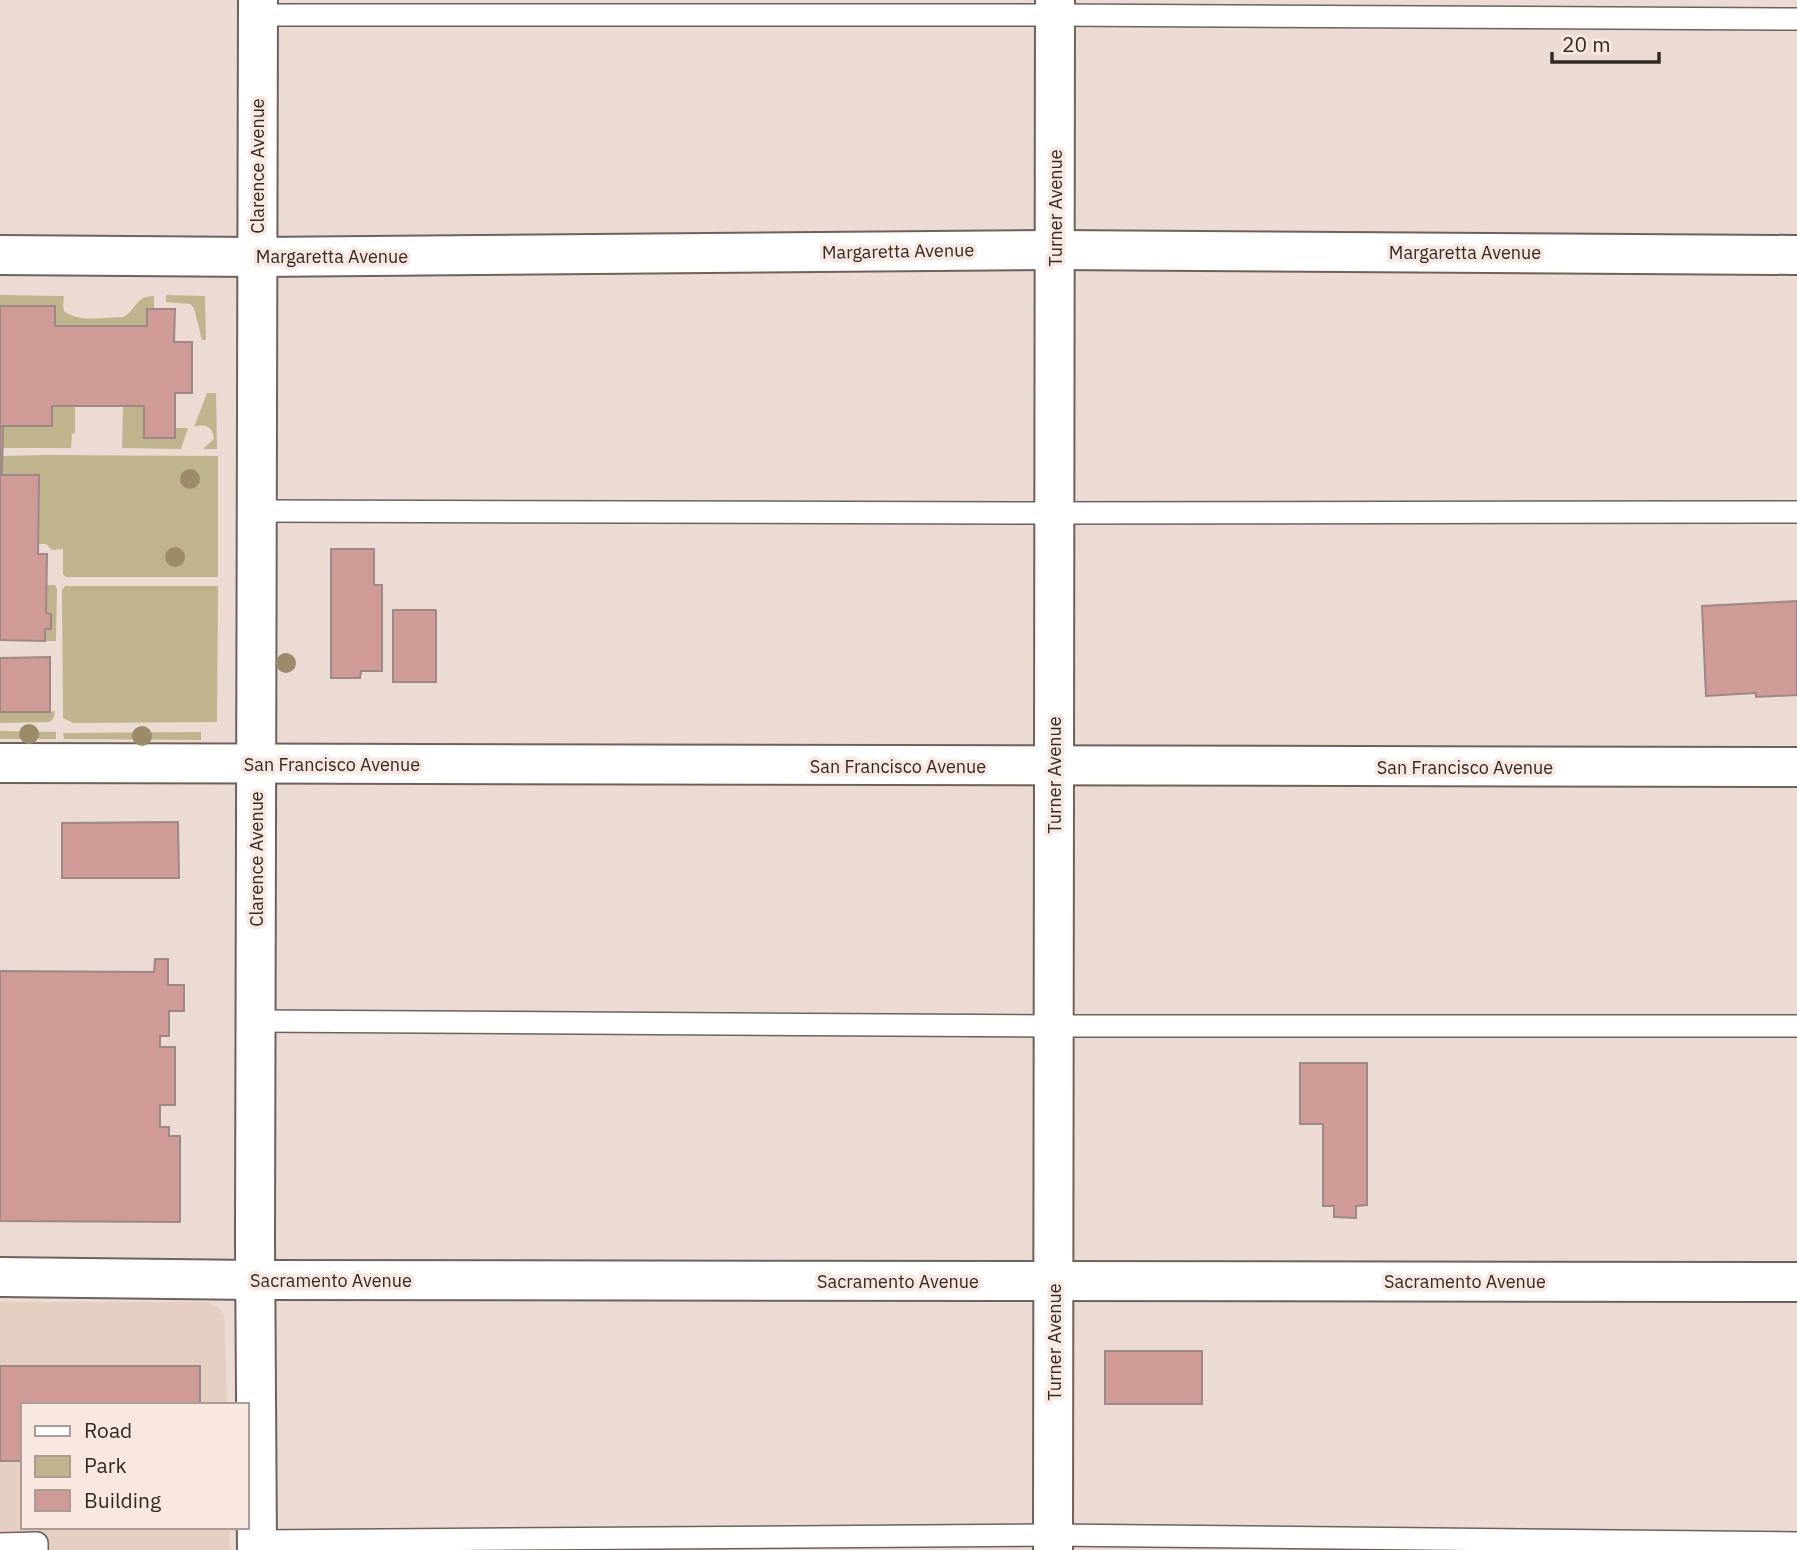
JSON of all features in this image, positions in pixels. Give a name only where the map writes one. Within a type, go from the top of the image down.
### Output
[{"type":"street","name":"Clarence Avenue","points":[[258,8],[255,1280],[258,1545]]},
{"type":"street","name":"Turner Avenue","points":[[1053,1542],[1055,8]]},
{"type":"street","name":"Margaretta Avenue","points":[[0,255],[257,257],[1055,250],[1797,255]]},
{"type":"street","name":"San Francisco Avenue","points":[[0,763],[1797,767]]},
{"type":"street","name":"Sacramento Avenue","points":[[0,1277],[255,1280],[1797,1282]]},
{"type":"lane","points":[[258,8],[1055,8],[1797,19]]},
{"type":"lane","points":[[258,511],[1797,512]]},
{"type":"lane","points":[[256,1021],[1054,1026],[1797,1026]]},
{"type":"lane","points":[[0,1544],[37,1543],[37,1550]]},
{"type":"lane","points":[[258,1545],[1797,1543]]},
{"type":"shaded area","points":[[0,1302],[208,1302],[219,1308],[224,1316],[227,1403],[21,1403],[21,1529],[229,1529],[230,1550],[0,1550]]},
{"type":"green space","points":[[0,295],[64,296],[64,311],[84,318],[123,317],[143,298],[154,296],[154,310],[147,310],[147,326],[55,326],[55,306],[0,306]]},
{"type":"green space","points":[[166,295],[205,296],[206,340],[202,340],[194,308],[190,304],[166,302]]},
{"type":"green space","points":[[207,393],[216,393],[217,449],[203,449],[214,439],[213,435],[205,426],[194,427]]},
{"type":"green space","points":[[52,406],[75,407],[75,433],[72,434],[71,448],[2,448],[3,427],[52,426]]},
{"type":"green space","points":[[123,406],[144,406],[144,438],[175,428],[188,428],[181,449],[122,448]]},
{"type":"green space","points":[[2,456],[218,456],[218,577],[66,577],[63,574],[63,549],[52,550],[46,544],[38,544],[39,475],[2,475]]},
{"type":"green space","points":[[46,585],[55,585],[57,589],[56,641],[45,641],[45,629],[50,629],[46,613]]},
{"type":"green space","points":[[65,586],[218,586],[217,722],[73,723],[63,718],[62,590]]},
{"type":"green space","points":[[55,711],[50,722],[0,723],[0,712]]},
{"type":"green space","points":[[0,731],[56,732],[56,739],[0,739]]},
{"type":"green space","points":[[201,732],[201,740],[64,739],[63,733]]},
{"type":"building","points":[[0,306],[55,306],[55,326],[147,326],[147,309],[175,309],[174,342],[192,342],[192,393],[175,393],[175,438],[144,438],[144,406],[52,406],[52,426],[0,426]]},
{"type":"building","points":[[0,426],[3,427],[2,475],[39,475],[38,554],[47,554],[46,613],[51,614],[51,629],[45,629],[45,641],[0,640]]},
{"type":"building","points":[[331,549],[374,549],[374,585],[382,585],[382,671],[361,671],[360,678],[331,678]]},
{"type":"building","points":[[1797,601],[1797,695],[1756,697],[1756,693],[1706,696],[1702,606]]},
{"type":"building","points":[[393,610],[436,610],[436,682],[393,682]]},
{"type":"building","points":[[50,657],[50,712],[0,712],[0,658]]},
{"type":"building","points":[[178,822],[179,878],[62,878],[62,823]]},
{"type":"building","points":[[155,959],[168,959],[168,985],[184,985],[184,1011],[169,1011],[169,1036],[160,1036],[160,1047],[175,1047],[175,1105],[160,1105],[160,1127],[169,1127],[169,1136],[180,1136],[180,1222],[0,1221],[0,971],[154,972]]},
{"type":"building","points":[[1300,1063],[1367,1063],[1367,1205],[1356,1206],[1356,1218],[1334,1217],[1334,1206],[1323,1206],[1323,1124],[1300,1124]]},
{"type":"building","points":[[1105,1351],[1202,1351],[1202,1404],[1105,1404]]},
{"type":"building","points":[[0,1366],[200,1366],[200,1403],[21,1403],[21,1461],[0,1461]]}]
